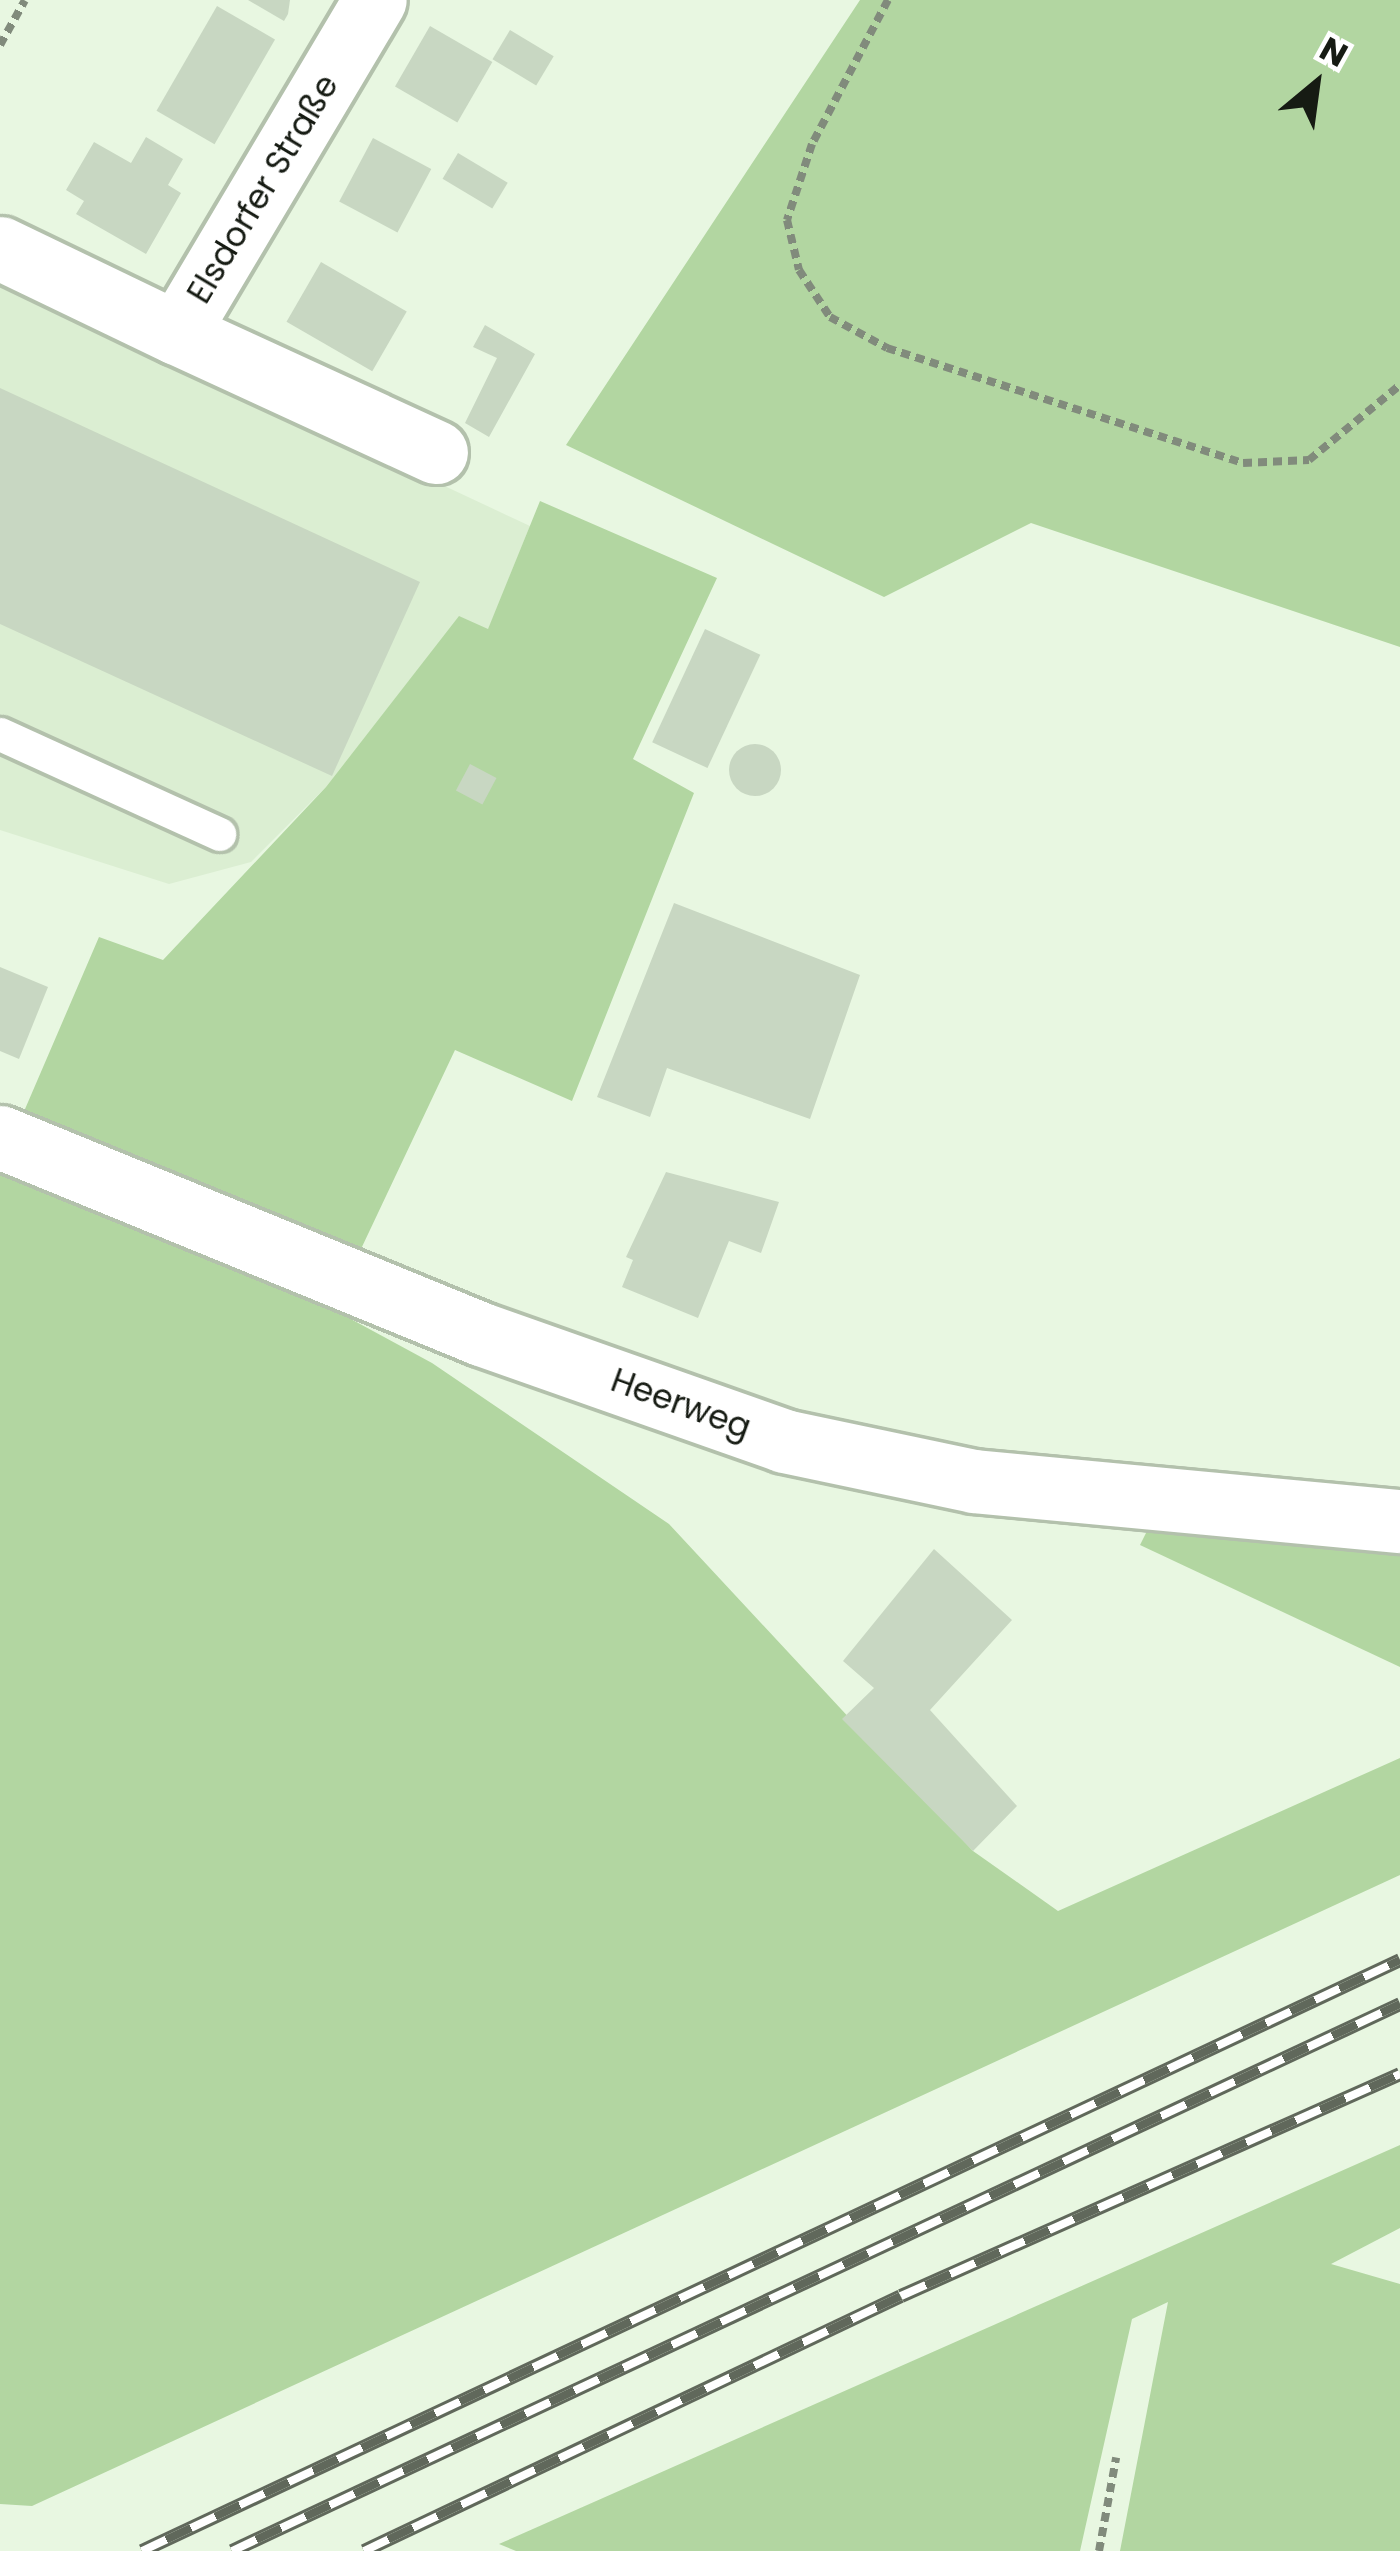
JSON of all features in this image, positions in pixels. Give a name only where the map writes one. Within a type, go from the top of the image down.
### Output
[{"type":"street","name":"Elsdorfer Straße","points":[[0,248],[177,333],[376,0]]},
{"type":"street","points":[[177,333],[436,452]]},
{"type":"street","name":"Heerweg","points":[[0,1137],[482,1334],[784,1441],[974,1481],[1400,1521]]},
{"type":"lane","points":[[0,734],[219,834]]},
{"type":"path","points":[[0,45],[25,0]]},
{"type":"path","points":[[888,0],[812,144],[787,220],[799,270],[830,317],[887,348],[1243,463],[1309,460],[1400,385]]},
{"type":"path","points":[[1099,2551],[1116,2458]]},
{"type":"shaded area","points":[[0,278],[530,526],[488,630],[459,617],[326,787],[251,862],[169,884],[0,830]]},
{"type":"green space","points":[[860,0],[1400,0],[1400,647],[1031,523],[884,597],[566,445]]},
{"type":"green space","points":[[540,501],[717,578],[633,759],[694,793],[572,1101],[455,1050],[352,1268],[16,1130],[99,937],[163,960],[326,787],[459,616],[488,629]]},
{"type":"green space","points":[[0,1167],[242,1260],[432,1363],[669,1524],[973,1851],[1058,1911],[1400,1758],[1400,1875],[32,2506],[0,2504]]},
{"type":"green space","points":[[1157,1511],[1400,1532],[1400,1667],[1140,1545]]},
{"type":"green space","points":[[1400,2145],[1400,2228],[1331,2264],[1400,2284],[1400,2551],[1120,2551],[1168,2302],[1132,2319],[1080,2551],[516,2551],[499,2544]]},
{"type":"building","points":[[248,0],[290,0],[288,14],[284,21]]},
{"type":"building","points":[[217,6],[275,39],[215,144],[156,111]]},
{"type":"building","points":[[430,26],[492,62],[457,123],[395,87]]},
{"type":"building","points":[[510,30],[554,56],[536,85],[492,59]]},
{"type":"building","points":[[146,137],[183,159],[168,185],[181,193],[146,254],[76,214],[84,201],[66,190],[94,142],[131,163]]},
{"type":"building","points":[[373,138],[431,169],[397,233],[339,202]]},
{"type":"building","points":[[458,153],[508,183],[492,209],[443,179]]},
{"type":"building","points":[[321,262],[407,312],[372,371],[286,322]]},
{"type":"building","points":[[485,325],[535,354],[489,437],[465,423],[497,358],[473,347]]},
{"type":"building","points":[[0,388],[420,582],[332,776],[0,624]]},
{"type":"building","points":[[705,629],[760,655],[707,768],[652,742]]},
{"type":"building","points":[[755,744],[774,751],[781,770],[774,789],[755,796],[736,789],[729,770],[736,751]]},
{"type":"building","points":[[470,764],[496,778],[482,805],[456,790]]},
{"type":"building","points":[[674,903],[860,975],[810,1119],[667,1068],[650,1117],[597,1097]]},
{"type":"building","points":[[0,967],[48,987],[19,1059],[0,1051]]},
{"type":"building","points":[[666,1172],[779,1202],[761,1253],[729,1241],[698,1318],[622,1287],[633,1260],[626,1257]]},
{"type":"building","points":[[934,1549],[1012,1620],[930,1710],[1017,1806],[973,1851],[842,1719],[874,1688],[843,1661]]},
{"type":"railway","points":[[142,2551],[1400,1960]]},
{"type":"railway","points":[[232,2551],[1400,2004]]},
{"type":"railway","points":[[364,2551],[901,2296],[1400,2074]]}]
